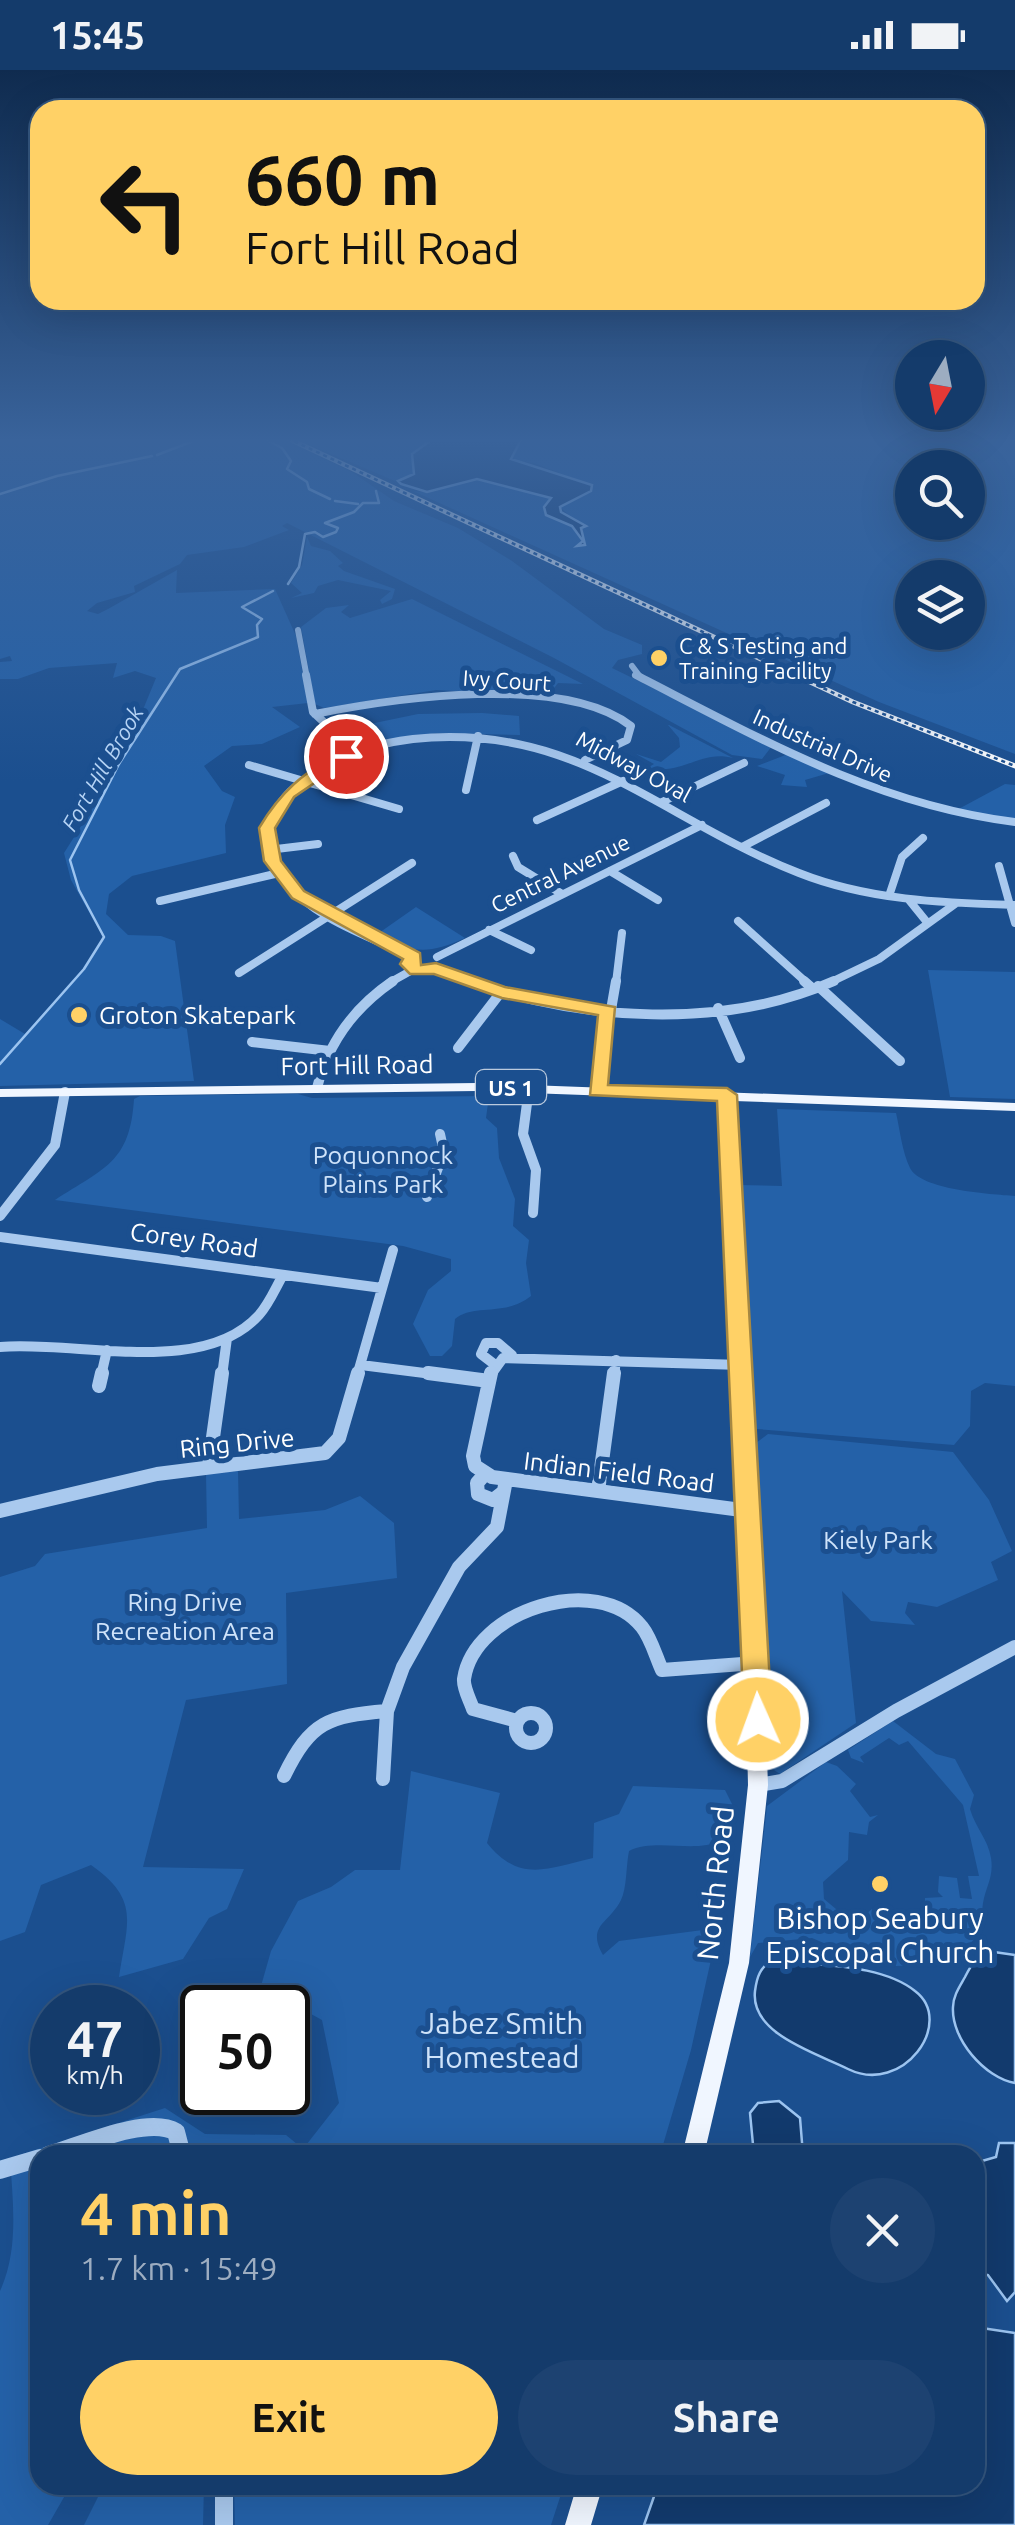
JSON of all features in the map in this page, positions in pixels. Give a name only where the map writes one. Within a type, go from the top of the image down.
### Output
[{"type":"main road","name":"Fort Hill Road","points":[[0,1093],[528,1088],[1015,1107]]},
{"type":"main road","points":[[727,1095],[756,1663],[758,1785]]},
{"type":"main road","name":"North Road","points":[[695,2145],[740,1964],[758,1785]]},
{"type":"main road","points":[[578,2525],[587,2495]]},
{"type":"street","points":[[298,630],[315,714],[356,752]]},
{"type":"street","name":"Industrial Drive","points":[[632,666],[634,674],[776,746],[913,804],[957,817],[1015,822]]},
{"type":"street","name":"Ivy Court","points":[[315,714],[406,696],[458,694],[560,702],[616,716],[631,726],[628,740],[585,760]]},
{"type":"street","points":[[466,790],[478,736]]},
{"type":"street","name":"Midway Oval","points":[[268,850],[272,816],[302,781],[356,752],[417,738],[478,736],[541,744],[585,760],[742,847],[802,874],[909,900],[1012,905]]},
{"type":"street","points":[[662,802],[744,763]]},
{"type":"street","points":[[249,765],[399,809]]},
{"type":"street","points":[[537,820],[623,780]]},
{"type":"street","points":[[742,847],[826,803]]},
{"type":"street","name":"Central Avenue","points":[[437,963],[489,930],[702,825]]},
{"type":"street","points":[[889,896],[902,857],[924,838]]},
{"type":"street","points":[[318,844],[268,850],[278,873],[298,894],[330,915],[413,957],[437,963],[502,992],[608,1011],[718,1008],[815,987],[868,966],[955,904]]},
{"type":"street","points":[[513,856],[518,867],[562,894]]},
{"type":"street","points":[[239,973],[412,863]]},
{"type":"street","points":[[999,866],[1015,923]]},
{"type":"street","points":[[610,871],[658,900]]},
{"type":"street","points":[[160,901],[278,873]]},
{"type":"street","points":[[909,900],[926,922]]},
{"type":"street","points":[[738,921],[900,1061]]},
{"type":"street","points":[[489,930],[532,950]]},
{"type":"street","points":[[597,1091],[608,1011],[615,1006],[622,933]]},
{"type":"street","points":[[413,957],[409,963],[414,970]]},
{"type":"street","points":[[321,1088],[330,1051],[362,1007],[414,970],[437,963]]},
{"type":"street","points":[[458,1048],[502,992]]},
{"type":"street","points":[[718,1008],[740,1058]]},
{"type":"street","points":[[252,1042],[330,1051]]},
{"type":"street","points":[[528,1088],[523,1125],[536,1170],[533,1214]]},
{"type":"street","points":[[0,1216],[55,1149],[63,1125],[65,1092]]},
{"type":"street","points":[[427,1197],[444,1152],[440,1134]]},
{"type":"street","name":"Corey Road","points":[[0,1237],[382,1288]]},
{"type":"street","name":"Ring Drive","points":[[0,1511],[209,1466],[325,1453],[339,1438],[394,1250]]},
{"type":"street","points":[[0,1347],[45,1342],[172,1354],[227,1338],[260,1313],[283,1275]]},
{"type":"street","points":[[209,1466],[227,1338]]},
{"type":"street","points":[[494,1364],[481,1354],[486,1343],[498,1343],[512,1355]]},
{"type":"street","points":[[99,1386],[107,1350]]},
{"type":"street","points":[[484,1474],[473,1456],[489,1381],[494,1364],[512,1355],[742,1365]]},
{"type":"street","points":[[598,1491],[616,1360]]},
{"type":"street","points":[[361,1365],[489,1381]]},
{"type":"street","name":"Indian Field Road","points":[[504,1486],[494,1500],[478,1494],[477,1483],[484,1474],[504,1486],[598,1491],[749,1511]]},
{"type":"street","points":[[383,1779],[387,1711],[427,1618],[468,1554],[500,1523],[504,1486]]},
{"type":"street","points":[[517,1721],[474,1709],[466,1695],[465,1682],[481,1647],[494,1630],[511,1616],[542,1604],[582,1600],[616,1608],[644,1628],[662,1670],[756,1663]]},
{"type":"street","name":"North Road","points":[[758,1785],[782,1781],[896,1711],[1015,1646]]},
{"type":"street","points":[[284,1776],[299,1742],[315,1724],[330,1715],[387,1711]]},
{"type":"street","points":[[85,2145],[154,2126],[166,2126],[176,2132],[179,2145]]},
{"type":"street","points":[[0,2170],[30,2161]]},
{"type":"street","points":[[224,2495],[224,2525]]},
{"type":"green space","points":[[0,553],[204,553],[187,555],[180,564],[134,586],[135,592],[97,603],[87,611],[98,614],[177,570],[176,593],[275,589],[296,636],[308,703],[272,707],[300,727],[262,744],[232,746],[204,766],[222,791],[235,797],[225,825],[226,853],[132,876],[109,894],[106,914],[128,935],[161,936],[175,941],[194,1081],[0,1086],[0,1019],[25,1034],[82,970],[103,937],[71,880],[64,853],[121,763],[156,678],[135,671],[113,678],[117,663],[49,668],[18,679],[0,679],[0,662],[12,661],[10,656],[0,659]]},
{"type":"green space","points":[[304,553],[332,553],[343,563],[338,566],[344,571],[395,589],[392,599],[382,604],[380,600],[391,591],[338,580],[318,586],[314,593],[291,598],[302,593],[291,583]]},
{"type":"green space","points":[[345,553],[498,553],[604,629],[642,645],[642,654],[618,660],[612,668],[772,746],[762,759],[732,755],[554,658]]},
{"type":"green space","points":[[549,553],[1015,553],[1015,754],[879,702]]},
{"type":"green space","points":[[412,599],[583,684],[558,683],[548,696],[436,690],[324,708],[315,704],[301,627],[326,608],[349,605],[341,612],[350,618]]},
{"type":"green space","points":[[418,714],[519,716],[520,735],[435,733],[359,748],[336,731]]},
{"type":"green space","points":[[668,725],[733,758],[704,758],[659,769],[658,779],[644,770],[654,764],[636,754],[661,762],[680,747],[679,738]]},
{"type":"green space","points":[[788,754],[829,773],[805,780],[807,787],[781,785],[785,775],[757,766]]},
{"type":"green space","points":[[1005,784],[1015,785],[1015,820],[953,815],[927,807],[953,812]]},
{"type":"green space","points":[[416,907],[465,938],[420,950],[376,935]]},
{"type":"green space","points":[[928,970],[1015,972],[1015,1099],[950,1097]]},
{"type":"green space","name":"Poquonnock Plains Park","points":[[298,1094],[312,1098],[489,1096],[486,1118],[497,1128],[499,1158],[515,1199],[513,1226],[529,1240],[526,1263],[531,1296],[511,1306],[463,1314],[455,1319],[452,1346],[442,1356],[430,1356],[413,1324],[428,1290],[451,1271],[451,1259],[403,1246],[55,1200],[100,1171],[120,1151],[127,1137],[134,1099],[140,1096]]},
{"type":"green space","points":[[777,1109],[896,1113],[905,1155],[917,1175],[957,1190],[1015,1196],[1015,1386],[985,1383],[971,1391],[970,1426],[954,1445],[745,1428],[738,1185],[782,1186]]},
{"type":"green space","name":"Kiely Park","points":[[768,1434],[953,1452],[989,1500],[1012,1551],[991,1562],[998,1580],[937,1607],[908,1602],[905,1613],[915,1625],[871,1621],[842,1591],[856,1723],[780,1774],[771,1768],[769,1759],[762,1616],[757,1615],[747,1476],[756,1475],[756,1443]]},
{"type":"green space","name":"Ring Drive Recreation Area","points":[[238,1471],[239,1519],[325,1510],[360,1496],[394,1523],[397,1578],[286,1593],[287,1684],[186,1700],[143,1867],[244,1869],[227,1909],[209,1918],[183,1959],[119,1977],[127,1927],[124,1902],[118,1890],[91,1865],[41,1885],[25,1932],[0,1941],[0,1577],[35,1566],[45,1554],[207,1528],[206,1474]]},
{"type":"green space","points":[[893,1721],[936,1754],[955,1759],[974,1795],[970,1809],[992,1865],[979,1933],[954,1954],[900,1966],[848,1962],[840,1950],[812,1938],[758,1943],[750,1957],[767,1806],[826,1762],[837,1766],[856,1784],[850,1791],[870,1817],[878,1815],[869,1822],[867,1835],[849,1832],[848,1860],[823,1882],[824,1899],[854,1924],[872,1909],[925,1916],[925,1898],[943,1897],[938,1892],[939,1876],[957,1878],[960,1898],[972,1899],[968,1876],[979,1876],[963,1805],[908,1741],[899,1745],[889,1738],[860,1757],[864,1763],[851,1758],[848,1750]]},
{"type":"green space","name":"Jabez Smith Homestead","points":[[411,1771],[500,1793],[487,1843],[511,1864],[536,1870],[593,1858],[594,1823],[619,1814],[633,1786],[725,1790],[736,1812],[731,1829],[721,1840],[709,1845],[644,1846],[629,1851],[623,1895],[598,1931],[603,1955],[619,1941],[718,1928],[691,2050],[663,2145],[306,2145],[339,2103],[322,2020],[310,2013],[310,1985],[261,1985],[271,1951],[298,1901],[331,1887],[355,1870],[400,1870]]},
{"type":"green space","points":[[165,2108],[205,2134],[286,2135],[298,2145],[50,2145],[143,2115],[160,2115],[160,2110]]},
{"type":"green space","points":[[30,2152],[30,2495],[65,2495],[48,2525],[0,2525],[0,2291],[10,2259],[10,2158]]},
{"type":"green space","points":[[99,2495],[204,2495],[203,2525],[84,2525]]},
{"type":"green space","points":[[234,2495],[561,2495],[551,2525],[235,2525]]},
{"type":"shaded area","points":[[994,1952],[1015,1955],[1015,2083],[992,2074],[972,2055],[954,2019],[954,1999],[970,1968],[979,1958]]},
{"type":"shaded area","points":[[773,1959],[866,1970],[915,1991],[926,2004],[930,2020],[917,2052],[887,2073],[868,2075],[788,2040],[763,2019],[756,2006],[758,1977]]},
{"type":"shaded area","points":[[779,2101],[800,2118],[802,2145],[753,2145],[750,2113],[758,2103]]},
{"type":"shaded area","points":[[999,2143],[1015,2143],[1015,2292],[1007,2301],[985,2274],[985,2160],[996,2157]]},
{"type":"shaded area","points":[[985,2328],[1015,2333],[1015,2525],[644,2525],[654,2495],[985,2495]]},
{"type":"waterway","name":"Fort Hill Brook","points":[[288,584],[299,567],[302,553]]},
{"type":"waterway","name":"Fort Hill Brook","points":[[0,1064],[84,969],[104,937],[79,890],[70,860],[119,764],[180,669],[258,637],[257,625],[262,619],[242,607],[273,591]]},
{"type":"railway","points":[[533,553],[853,702],[1015,766]]},
{"type":"place","name":"C & S Testing and Training Facility","points":[[659,658]]},
{"type":"place","name":"Groton Skatepark","points":[[79,1015]]},
{"type":"place","name":"Bishop Seabury Episcopal Church","points":[[880,1884]]},
{"type":"route","points":[[346,756],[311,774],[287,794],[267,828],[272,861],[298,894],[314,907],[413,957],[410,964],[416,970],[428,972],[436,968],[502,992],[608,1011],[597,1091],[727,1095],[758,1720]]}]
